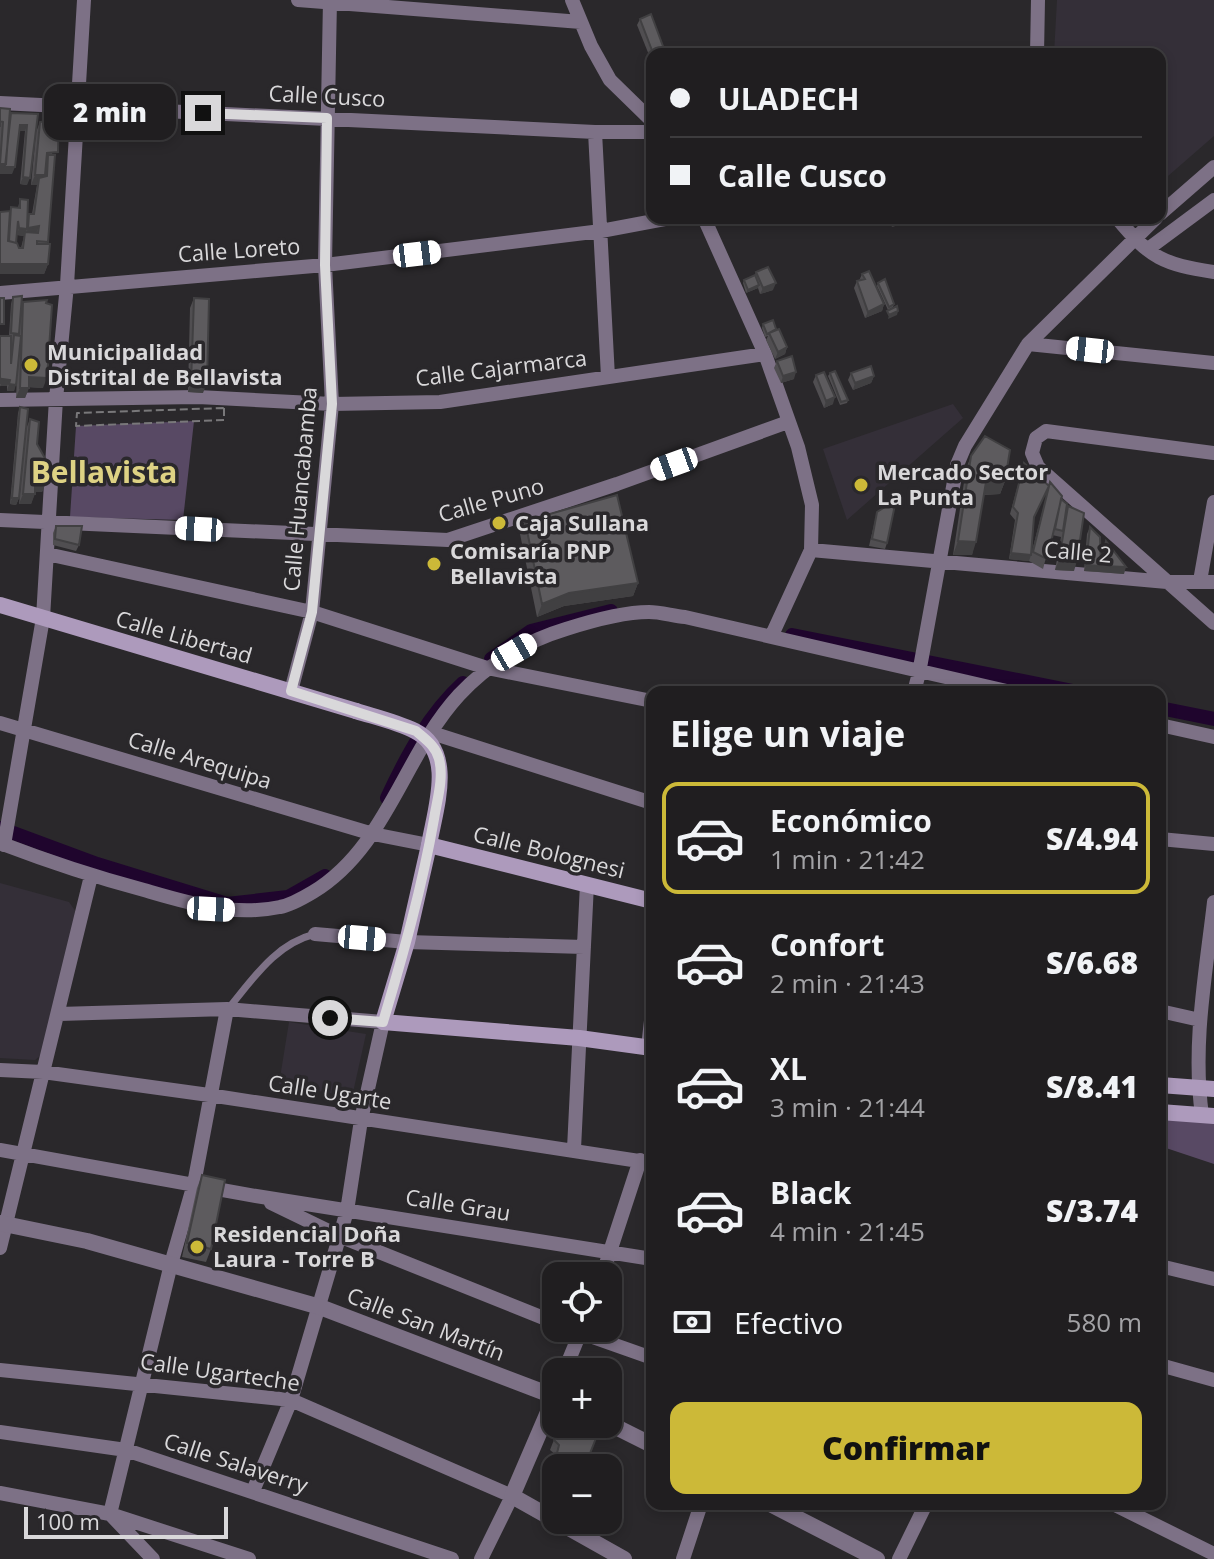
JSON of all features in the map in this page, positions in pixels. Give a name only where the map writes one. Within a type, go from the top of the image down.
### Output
[{"type":"main road","name":"Calle Libertad","points":[[0,605],[356,711],[416,731],[431,743],[439,757],[440,780],[429,845],[407,942],[383,1022]]},
{"type":"main road","name":"Calle Bolognesi","points":[[429,845],[646,899]]},
{"type":"main road","points":[[383,1022],[579,1038],[646,1047]]},
{"type":"main road","points":[[1166,1086],[1206,1089]]},
{"type":"main road","points":[[1166,1112],[1208,1116]]},
{"type":"street","points":[[84,0],[43,618],[25,731],[2,844],[91,876],[211,909],[246,911],[283,907],[329,882],[380,836],[432,733],[457,697],[487,668],[542,636],[590,621],[649,612],[985,686]]},
{"type":"street","points":[[298,0],[581,22]]},
{"type":"street","points":[[572,0],[610,80],[646,115]]},
{"type":"street","points":[[1037,48],[1038,0]]},
{"type":"street","name":"Calle Huancabamba","points":[[291,691],[312,612],[332,404],[325,265],[330,1]]},
{"type":"street","name":"Calle Cusco","points":[[0,103],[646,132]]},
{"type":"street","points":[[595,132],[608,377]]},
{"type":"street","points":[[1166,209],[1214,167]]},
{"type":"street","points":[[1148,249],[1214,200]]},
{"type":"street","name":"Calle Loreto","points":[[0,293],[325,265],[601,231],[646,223]]},
{"type":"street","points":[[707,224],[765,354],[798,447],[812,505],[811,550],[771,637]]},
{"type":"street","points":[[1122,224],[1161,260],[1214,272]]},
{"type":"street","points":[[916,686],[957,465],[965,446],[1028,344],[1149,224]]},
{"type":"street","points":[[1028,344],[1214,363]]},
{"type":"street","name":"Calle Cajarmarca","points":[[0,400],[198,397],[332,404],[440,402],[765,354]]},
{"type":"street","name":"Calle Puno","points":[[0,520],[448,540],[617,484],[788,422]]},
{"type":"street","points":[[1214,453],[1046,431],[1036,438],[1032,453],[1038,467],[1214,623]]},
{"type":"street","points":[[1207,582],[1214,502]]},
{"type":"street","name":"Calle 2","points":[[811,550],[1167,582],[1207,582]]},
{"type":"street","points":[[47,554],[312,612],[487,668],[646,700]]},
{"type":"street","name":"Calle Arequipa","points":[[0,723],[380,836]]},
{"type":"street","points":[[1166,726],[1214,737]]},
{"type":"street","points":[[432,733],[646,801]]},
{"type":"street","name":"Calle Bolognesi","points":[[380,836],[429,845]]},
{"type":"street","points":[[1166,840],[1214,844]]},
{"type":"street","points":[[0,1248],[91,876]]},
{"type":"street","points":[[574,1149],[587,884]]},
{"type":"street","points":[[1208,1116],[1200,1020],[1214,902]]},
{"type":"street","points":[[315,934],[407,942],[584,947]]},
{"type":"street","points":[[59,1014],[227,1009],[383,1022],[361,1120],[347,1211],[291,1400],[253,1491]]},
{"type":"street","points":[[110,1514],[171,1264],[194,1184],[227,1009]]},
{"type":"street","points":[[1166,1012],[1200,1020]]},
{"type":"street","name":"Calle Ugarte","points":[[0,1070],[43,1072],[209,1095],[646,1162]]},
{"type":"street","points":[[0,1150],[256,1196],[339,1236],[542,1317]]},
{"type":"street","points":[[608,1262],[646,1162]]},
{"type":"street","name":"Calle Grau","points":[[256,1196],[646,1258]]},
{"type":"street","name":"Calle San Martín","points":[[4,1224],[87,1241],[320,1307],[542,1390]]},
{"type":"street","points":[[1166,1267],[1214,1279]]},
{"type":"street","points":[[609,1342],[646,1356]]},
{"type":"street","points":[[1166,1367],[1214,1380]]},
{"type":"street","name":"Calle Ugarteche","points":[[0,1370],[142,1382],[291,1400],[512,1496]]},
{"type":"street","points":[[481,1559],[542,1427]]},
{"type":"street","points":[[622,1430],[646,1442]]},
{"type":"street","name":"Calle Salaverry","points":[[0,1432],[126,1450],[452,1559]]},
{"type":"street","points":[[0,1493],[110,1514],[233,1557],[249,1559]]},
{"type":"street","points":[[512,1496],[624,1559]]},
{"type":"street","points":[[683,1559],[699,1510]]},
{"type":"street","points":[[781,1510],[867,1557]]},
{"type":"street","points":[[899,1559],[923,1510]]},
{"type":"street","points":[[1126,1510],[1209,1550]]},
{"type":"street","points":[[110,1514],[153,1559]]},
{"type":"lane","points":[[227,1009],[273,956],[296,941],[315,934]]},
{"type":"path","points":[[224,408],[224,420],[76,426],[77,413],[224,408]]},
{"type":"shaded area","points":[[1057,0],[1214,0],[1214,136],[1166,178],[1166,48],[1054,48]]},
{"type":"shaded area","name":"Mercado Sector La Punta","points":[[953,404],[963,418],[847,520],[823,449]]},
{"type":"shaded area","points":[[194,421],[183,520],[70,517],[76,426]]},
{"type":"shaded area","points":[[0,883],[69,902],[76,912],[41,1055],[35,1060],[0,1058]]},
{"type":"shaded area","points":[[289,1022],[366,1034],[352,1097],[279,1084]]},
{"type":"shaded area","points":[[1166,1115],[1214,1121],[1214,1164],[1166,1148]]},
{"type":"building","points":[[651,14],[664,48],[651,48],[640,19]]},
{"type":"building","points":[[0,108],[10,109],[6,164],[0,164],[3,122],[0,121]]},
{"type":"building","points":[[50,110],[59,113],[58,152],[47,153],[45,175],[35,175],[40,122],[46,121]]},
{"type":"building","points":[[11,113],[38,114],[30,178],[23,177],[27,125],[20,125],[15,167],[5,167]]},
{"type":"building","points":[[48,155],[55,155],[48,242],[37,241],[37,244],[50,244],[48,264],[0,264],[0,212],[10,211],[8,241],[17,243],[19,248],[23,248],[25,232],[38,233],[39,226],[28,228],[29,214],[34,214],[39,178],[47,176]]},
{"type":"building","points":[[20,199],[28,200],[27,229],[19,228],[18,221],[16,243],[9,241],[11,207],[20,208]]},
{"type":"building","points":[[768,267],[776,283],[763,288],[756,272]]},
{"type":"building","points":[[869,271],[884,304],[868,312],[857,281],[865,279],[862,274]]},
{"type":"building","points":[[755,275],[759,285],[748,290],[744,280]]},
{"type":"building","points":[[885,279],[894,304],[889,307],[878,283]]},
{"type":"building","points":[[22,296],[19,334],[11,333],[13,297]]},
{"type":"building","points":[[0,298],[4,298],[4,324],[0,324]]},
{"type":"building","points":[[194,298],[209,299],[207,383],[191,383]]},
{"type":"building","name":"Municipalidad Distrital de Bellavista","points":[[47,300],[46,303],[52,305],[47,378],[29,377],[29,388],[20,388],[23,302]]},
{"type":"building","points":[[897,306],[898,311],[889,315],[887,311]]},
{"type":"building","points":[[773,320],[776,329],[767,334],[763,324]]},
{"type":"building","points":[[779,329],[787,347],[778,352],[769,333]]},
{"type":"building","points":[[14,335],[21,336],[16,385],[2,379],[0,383],[0,336],[11,336],[11,364]]},
{"type":"building","points":[[792,356],[796,372],[783,376],[777,361]]},
{"type":"building","points":[[871,366],[874,376],[855,383],[851,373]]},
{"type":"building","points":[[835,371],[848,400],[841,402],[830,373]]},
{"type":"building","points":[[824,372],[835,397],[826,401],[816,375]]},
{"type":"building","points":[[20,407],[28,409],[19,498],[12,498]]},
{"type":"building","points":[[30,419],[39,422],[37,444],[46,460],[46,482],[35,482],[35,494],[23,494]]},
{"type":"building","points":[[985,436],[1010,450],[1005,481],[986,482],[976,542],[958,541],[971,456]]},
{"type":"building","points":[[1024,463],[1049,486],[1034,517],[1031,555],[1011,553],[1018,513],[1013,507]]},
{"type":"building","points":[[1050,482],[1062,496],[1047,559],[1033,552]]},
{"type":"building","points":[[617,495],[638,583],[569,593],[542,604],[525,521]]},
{"type":"building","points":[[1061,499],[1067,504],[1063,531],[1055,529]]},
{"type":"building","points":[[896,500],[887,543],[872,539],[877,512]]},
{"type":"building","points":[[1068,506],[1084,513],[1077,561],[1059,560]]},
{"type":"building","points":[[56,526],[82,526],[79,545],[55,539]]},
{"type":"building","points":[[1090,527],[1100,537],[1101,566],[1086,565]]},
{"type":"building","points":[[1106,541],[1126,567],[1101,566]]},
{"type":"building","points":[[202,1175],[225,1180],[211,1249],[187,1243]]},
{"type":"building","points":[[596,1438],[590,1454],[557,1454],[559,1445],[554,1440]]},
{"type":"waterway","points":[[491,659],[531,631],[611,611]]},
{"type":"waterway","points":[[792,635],[1048,686]]},
{"type":"waterway","points":[[387,798],[419,737],[439,708],[463,683]]},
{"type":"waterway","points":[[1166,709],[1214,719]]},
{"type":"waterway","points":[[0,828],[97,864],[227,904],[288,897],[325,876]]},
{"type":"place","name":"Municipalidad Distrital de Bellavista","points":[[31,365]]},
{"type":"place","name":"Mercado Sector La Punta","points":[[861,485]]},
{"type":"place","name":"Caja Sullana","points":[[499,523]]},
{"type":"place","name":"Comisaría PNP Bellavista","points":[[434,564]]},
{"type":"place","name":"Residencial Doña Laura - Torre B","points":[[197,1247]]},
{"type":"district","name":"Bellavista","points":[[104,473]]},
{"type":"route","points":[[203,113],[327,118],[325,265],[332,404],[312,612],[291,691],[416,731],[431,743],[439,757],[440,780],[429,845],[407,942],[383,1022],[330,1018]]}]
